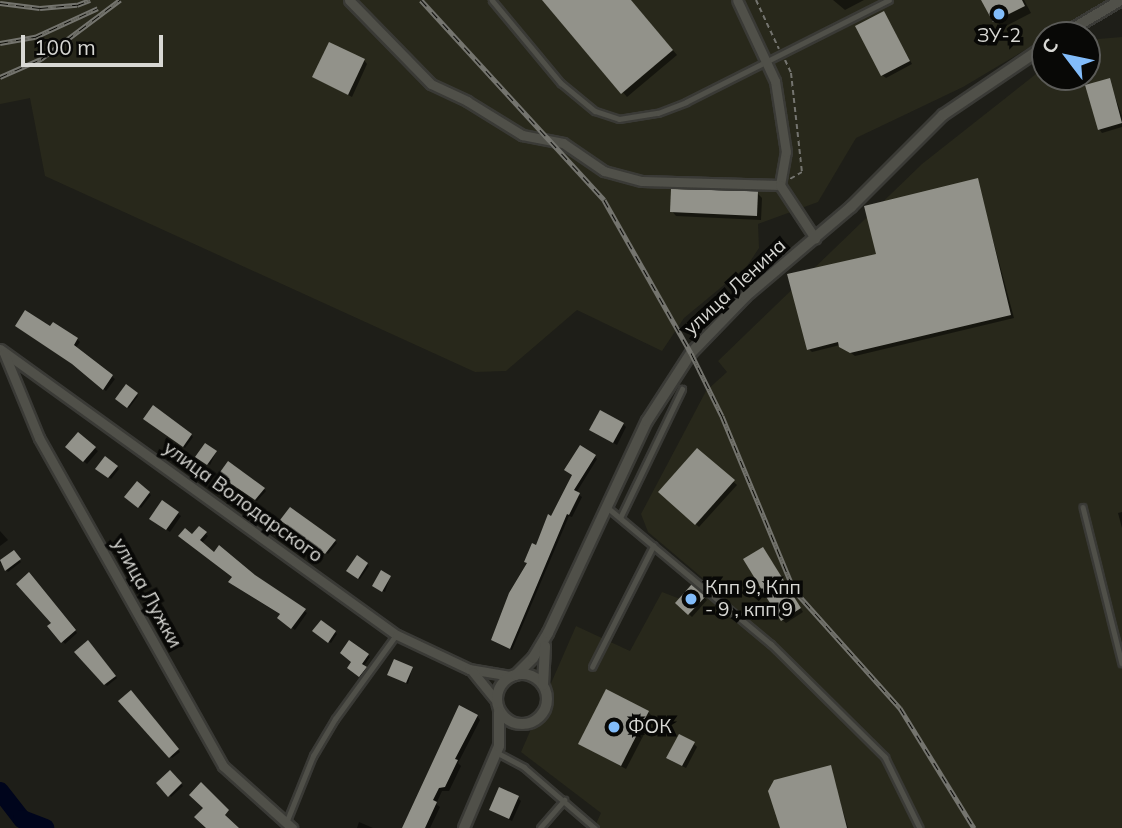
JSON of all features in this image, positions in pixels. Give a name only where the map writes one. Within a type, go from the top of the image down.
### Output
[{"type":"street","points":[[349,0],[431,84],[467,101],[522,135],[563,143],[604,171],[642,181],[780,185]]},
{"type":"street","points":[[737,0],[775,81],[786,152],[780,185],[815,238]]},
{"type":"street","points":[[1086,21],[1121,0]]},
{"type":"street","name":"улица Ленина","points":[[548,633],[647,421],[677,372],[746,296],[867,192],[943,115],[1031,55]]},
{"type":"street","name":"улица Володарского","points":[[1,349],[397,635],[469,669]]},
{"type":"street","name":"улица Лужки","points":[[1,349],[39,438],[223,766],[289,826]]},
{"type":"street","points":[[498,749],[500,686],[533,658],[548,633]]},
{"type":"street","points":[[464,828],[498,749],[514,730],[541,716],[545,709],[547,701],[541,666],[548,633]]},
{"type":"street","points":[[469,669],[531,676],[543,685]]},
{"type":"street","points":[[469,669],[482,679],[510,722],[526,724]]},
{"type":"lane","points":[[492,0],[561,83],[595,111],[619,119],[658,113],[686,102],[889,0]]},
{"type":"lane","points":[[620,518],[682,389]]},
{"type":"lane","points":[[1083,507],[1122,663]]},
{"type":"lane","points":[[607,508],[771,643],[885,757],[920,828]]},
{"type":"lane","points":[[592,667],[653,545]]},
{"type":"lane","points":[[289,826],[313,757],[335,719],[397,635]]},
{"type":"lane","points":[[498,749],[524,767],[595,828]]},
{"type":"lane","points":[[540,828],[564,800]]},
{"type":"shaded area","points":[[0,0],[1109,0],[1074,21],[1031,21],[1031,46],[963,87],[856,138],[818,202],[758,224],[759,248],[747,266],[684,318],[662,351],[577,310],[506,371],[475,372],[45,176],[30,98],[0,104]]},
{"type":"shaded area","points":[[1122,37],[1122,828],[594,828],[601,813],[521,752],[576,626],[630,651],[662,592],[688,602],[706,581],[648,532],[641,514],[706,391],[727,372],[718,361],[922,164],[1031,78],[1031,91],[1101,91],[1101,39]]},
{"type":"building","points":[[542,0],[631,0],[673,50],[621,94]]},
{"type":"building","name":"ЗУ-2","points":[[981,0],[1022,0],[1025,6],[993,22]]},
{"type":"building","points":[[884,11],[910,61],[881,76],[855,26]]},
{"type":"building","points":[[329,42],[365,59],[348,95],[312,77]]},
{"type":"building","points":[[1110,78],[1122,123],[1098,130],[1087,91],[1101,91],[1101,81]]},
{"type":"building","points":[[978,178],[1011,315],[850,353],[839,347],[838,342],[807,350],[787,274],[876,254],[864,206]]},
{"type":"building","points":[[671,189],[758,191],[757,216],[670,212]]},
{"type":"building","points":[[25,310],[50,326],[53,322],[78,338],[74,345],[113,375],[103,390],[72,364],[15,326]]},
{"type":"building","points":[[126,384],[138,393],[127,408],[115,399]]},
{"type":"building","points":[[153,405],[192,434],[183,447],[143,419]]},
{"type":"building","points":[[600,410],[624,423],[613,443],[589,430]]},
{"type":"building","points":[[78,432],[96,447],[83,462],[65,447]]},
{"type":"building","points":[[205,443],[217,451],[207,465],[195,457]]},
{"type":"building","points":[[580,445],[596,455],[574,490],[580,493],[569,515],[567,514],[510,649],[491,640],[509,593],[527,563],[524,562],[532,543],[536,545],[548,514],[551,516],[572,475],[564,470]]},
{"type":"building","points":[[697,448],[735,480],[695,525],[658,492]]},
{"type":"building","points":[[105,456],[118,466],[108,478],[95,469]]},
{"type":"building","points":[[228,461],[265,488],[255,500],[218,475]]},
{"type":"building","points":[[137,481],[150,492],[138,508],[124,497]]},
{"type":"building","points":[[162,500],[179,512],[166,530],[149,519]]},
{"type":"building","points":[[290,507],[336,540],[325,554],[280,520]]},
{"type":"building","points":[[199,526],[207,532],[200,540],[214,552],[219,545],[255,575],[306,609],[291,629],[277,618],[280,614],[228,582],[232,577],[178,536],[185,528],[192,534]]},
{"type":"building","points":[[763,547],[801,608],[781,621],[743,559]]},
{"type":"building","points":[[14,550],[21,559],[5,571],[0,560]]},
{"type":"building","points":[[357,555],[368,563],[358,579],[346,571]]},
{"type":"building","points":[[381,570],[391,576],[382,592],[372,586]]},
{"type":"building","points":[[29,572],[76,630],[61,643],[47,626],[51,623],[16,584]]},
{"type":"building","name":"Кпп 9, Кпп - 9 , кпп 9","points":[[692,584],[706,596],[688,615],[675,603]]},
{"type":"building","points":[[321,620],[336,631],[328,643],[312,631]]},
{"type":"building","points":[[88,640],[116,676],[104,685],[74,652]]},
{"type":"building","points":[[349,640],[369,654],[362,664],[367,667],[359,677],[347,668],[351,662],[340,653]]},
{"type":"building","points":[[394,659],[413,667],[406,683],[387,675]]},
{"type":"building","name":"ФОК","points":[[606,689],[649,711],[621,766],[578,744]]},
{"type":"building","points":[[131,690],[179,749],[169,758],[118,701]]},
{"type":"building","points":[[459,705],[478,715],[455,759],[458,760],[445,787],[439,788],[433,800],[437,802],[425,828],[402,828]]},
{"type":"building","points":[[679,734],[695,742],[682,766],[666,758]]},
{"type":"building","points":[[831,765],[847,828],[780,828],[768,791],[774,780]]},
{"type":"building","points":[[170,770],[182,783],[168,797],[156,783]]},
{"type":"building","points":[[201,782],[229,810],[225,815],[239,828],[206,828],[194,817],[203,808],[189,795]]},
{"type":"building","points":[[499,787],[519,796],[509,819],[489,810]]},
{"type":"waterway","points":[[0,791],[22,819],[45,828]]},
{"type":"railway","points":[[0,3],[40,8],[77,5],[90,0]]},
{"type":"railway","points":[[0,77],[41,59],[120,0]]},
{"type":"railway","points":[[421,0],[604,200],[691,353],[722,416],[794,590],[900,708],[974,828]]},
{"type":"railway","points":[[0,43],[35,37],[98,8]]},
{"type":"place","name":"ЗУ-2","points":[[999,14]]},
{"type":"place","name":"Кпп 9, Кпп - 9 , кпп 9","points":[[691,599]]},
{"type":"place","name":"ФОК","points":[[614,727]]}]
